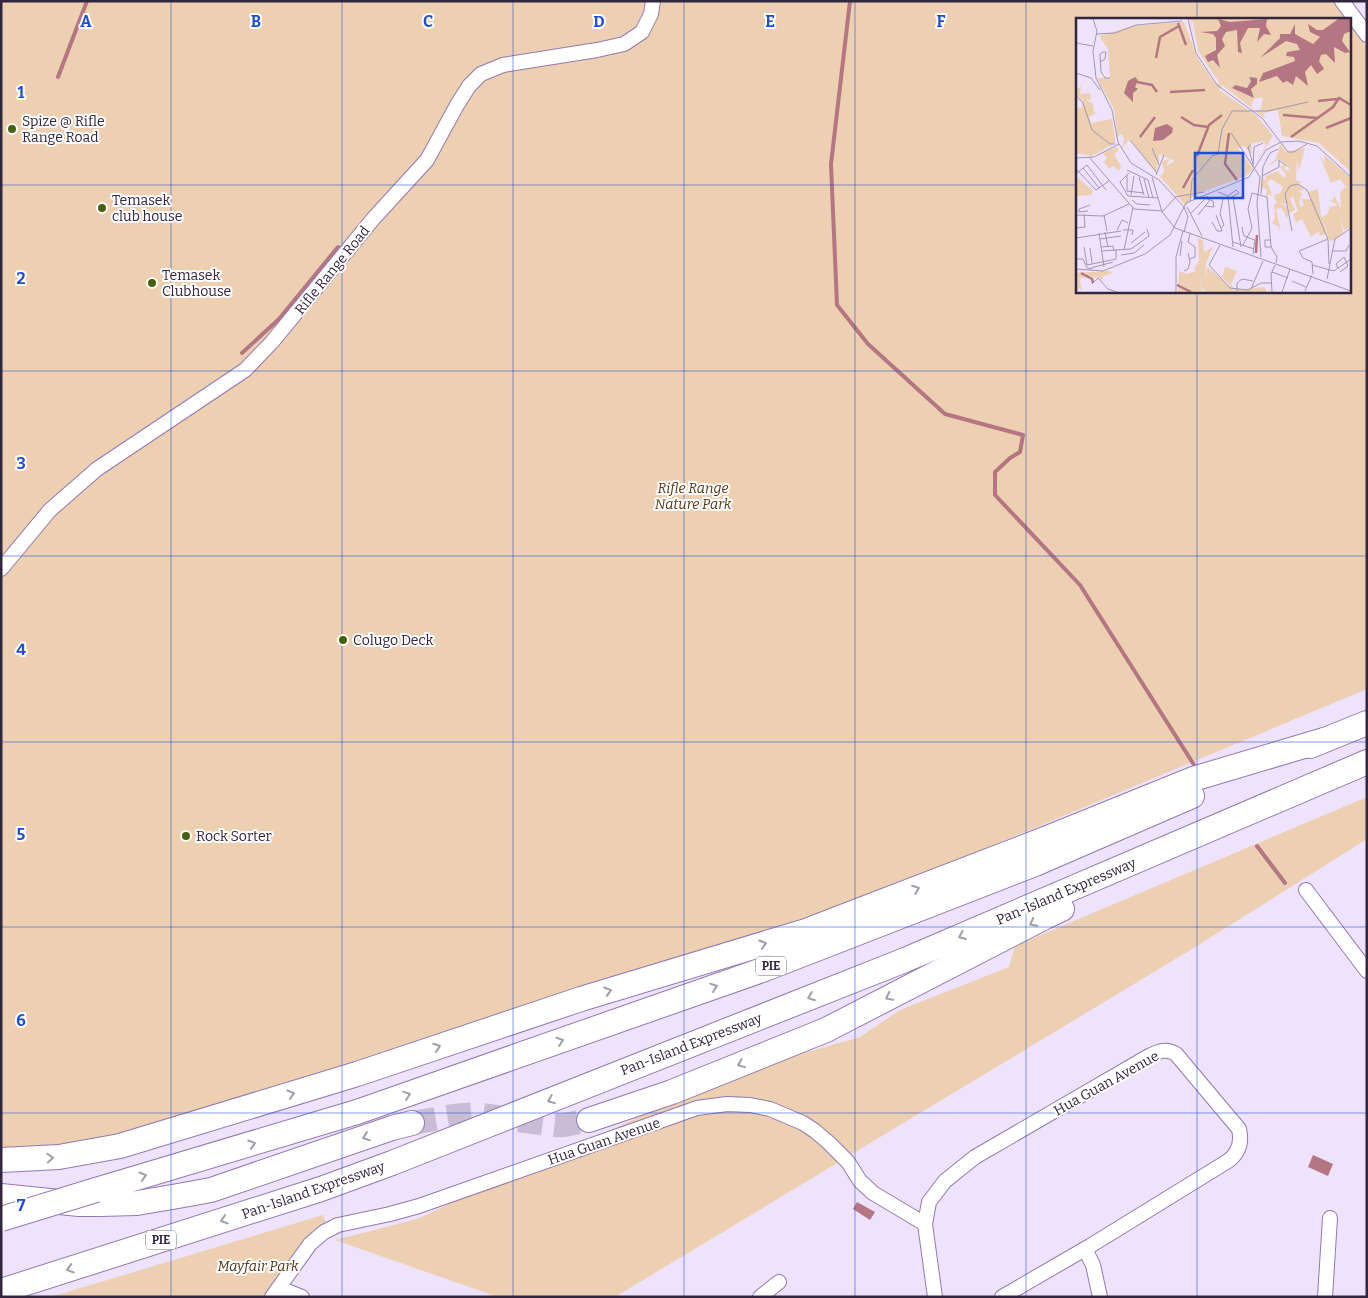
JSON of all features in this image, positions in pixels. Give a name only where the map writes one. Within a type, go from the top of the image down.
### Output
[{"type":"highway","name":"PIE","points":[[1,1219],[357,1112],[765,969],[1035,864],[1367,723]]},
{"type":"highway","points":[[1,1160],[59,1157],[120,1146],[357,1074],[581,999],[806,931],[1045,839],[1193,779],[1324,740]]},
{"type":"highway","name":"Pan-Island Expressway","points":[[1,1291],[321,1189],[400,1160],[905,960],[1367,762]]},
{"type":"highway","points":[[589,1120],[672,1092],[826,1030],[1045,916],[1224,840],[1345,773]]},
{"type":"highway","points":[[1,1196],[93,1204],[137,1203],[178,1196],[211,1190],[392,1128],[412,1123]]},
{"type":"street","name":"Rifle Range Road","points":[[1,569],[50,510],[97,469],[244,370],[272,342],[373,219],[427,160],[457,105],[469,86],[481,74],[504,65],[624,44],[642,32],[651,14],[653,1]]},
{"type":"street","points":[[1342,1],[1367,35]]},
{"type":"street","points":[[1306,890],[1367,971]]},
{"type":"street","name":"Hua Guan Avenue","points":[[935,1297],[925,1224],[929,1202],[945,1182],[964,1165],[1149,1056],[1162,1050],[1169,1050],[1176,1054],[1239,1129],[1240,1138],[1236,1154],[1228,1161],[1002,1297]]},
{"type":"street","name":"Hua Guan Avenue","points":[[275,1293],[310,1244],[324,1232],[338,1224],[411,1208],[698,1108],[727,1104],[750,1105],[770,1109],[809,1127],[848,1162],[860,1181],[873,1193],[925,1224]]},
{"type":"street","points":[[1325,1297],[1330,1218]]},
{"type":"street","points":[[1085,1248],[1094,1265],[1100,1297]]},
{"type":"street","points":[[760,1297],[779,1282]]},
{"type":"street","points":[[275,1293],[302,1297]]},
{"type":"green space","name":"Rifle Range Nature Park","points":[[1,1],[1333,1],[1345,18],[1076,18],[1076,292],[1350,292],[1350,24],[1367,47],[1367,689],[905,882],[769,930],[170,1121],[109,1138],[67,1145],[1,1148]]},
{"type":"green space","points":[[1367,797],[1367,839],[1197,946],[615,1297],[498,1297],[335,1240],[417,1219],[737,1072],[860,1037],[900,1010],[1009,967],[1015,946]]},
{"type":"green space","name":"Mayfair Park","points":[[323,1215],[326,1223],[307,1237],[284,1282],[272,1297],[51,1297]]},
{"type":"shaded area","points":[[1313,1155],[1333,1164],[1328,1176],[1308,1167]]},
{"type":"shaded area","points":[[857,1202],[875,1212],[870,1220],[853,1209]]},
{"type":"waterway","points":[[58,77],[87,1]]},
{"type":"waterway","points":[[850,1],[831,164],[837,305],[868,344],[945,414],[1023,435],[1020,452],[1010,458],[995,472],[995,495],[1080,585],[1196,768]]},
{"type":"waterway","points":[[242,353],[279,319],[338,247]]},
{"type":"waterway","points":[[1257,846],[1285,883]]},
{"type":"tunnel","points":[[412,1123],[475,1114],[555,1125],[589,1120]]},
{"type":"place","name":"Spize @ Rifle Range Road","points":[[12,129]]},
{"type":"place","name":"Temasek club house","points":[[102,208]]},
{"type":"place","name":"Temasek Clubhouse","points":[[152,283]]},
{"type":"place","name":"Colugo Deck","points":[[343,640]]},
{"type":"place","name":"Rock Sorter","points":[[186,836]]}]
